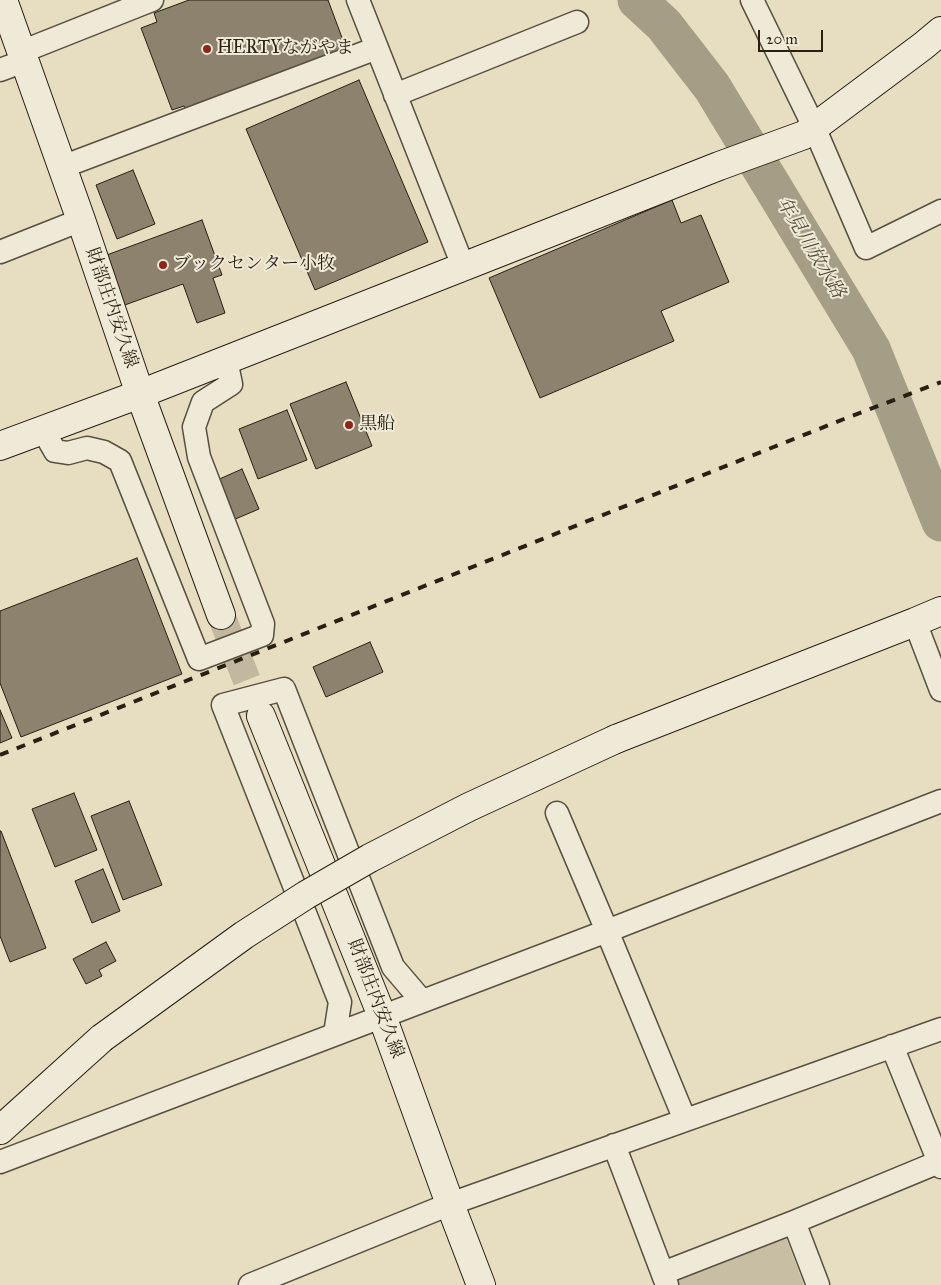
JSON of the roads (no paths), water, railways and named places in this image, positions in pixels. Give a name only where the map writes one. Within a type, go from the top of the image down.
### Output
[{"type":"street","name":"財部庄内安久線","points":[[3,0],[15,61],[62,167],[140,394],[221,615]]},
{"type":"street","points":[[15,61],[152,0]]},
{"type":"street","points":[[358,0],[463,266]]},
{"type":"street","points":[[752,0],[809,131],[866,248],[941,211]]},
{"type":"street","points":[[396,95],[577,22]]},
{"type":"street","points":[[0,446],[140,394],[809,131],[941,30]]},
{"type":"street","points":[[62,167],[377,48]]},
{"type":"street","points":[[0,252],[81,220]]},
{"type":"street","points":[[43,430],[55,451],[68,453],[86,448],[104,452],[120,461],[199,659],[262,635],[263,624],[199,457],[194,427],[203,402],[231,384],[226,360]]},
{"type":"street","points":[[0,1130],[102,1038],[244,936],[306,895],[370,858],[469,807],[616,739],[929,616],[941,690]]},
{"type":"street","points":[[335,1034],[340,1002],[223,705],[284,689],[394,967],[422,1001]]},
{"type":"street","name":"財部庄内安久線","points":[[262,716],[382,1016],[481,1285]]},
{"type":"street","points":[[0,1162],[607,931],[941,801]]},
{"type":"street","points":[[557,813],[684,1120]]},
{"type":"street","points":[[264,1282],[450,1204],[941,1029]]},
{"type":"street","points":[[614,1145],[665,1279],[794,1222],[940,1165],[892,1046]]},
{"type":"street","points":[[794,1222],[818,1285]]},
{"type":"waterway","name":"年見川放水路","points":[[637,0],[664,25],[712,87],[871,349],[941,522]]},
{"type":"tunnel","points":[[221,615],[261,716]]},
{"type":"railway","points":[[0,755],[941,382]]},
{"type":"place","name":"HERTYながやま","points":[[207,49]]},
{"type":"place","name":"ブックセンター小牧","points":[[163,265]]},
{"type":"place","name":"黒船","points":[[349,425]]}]
